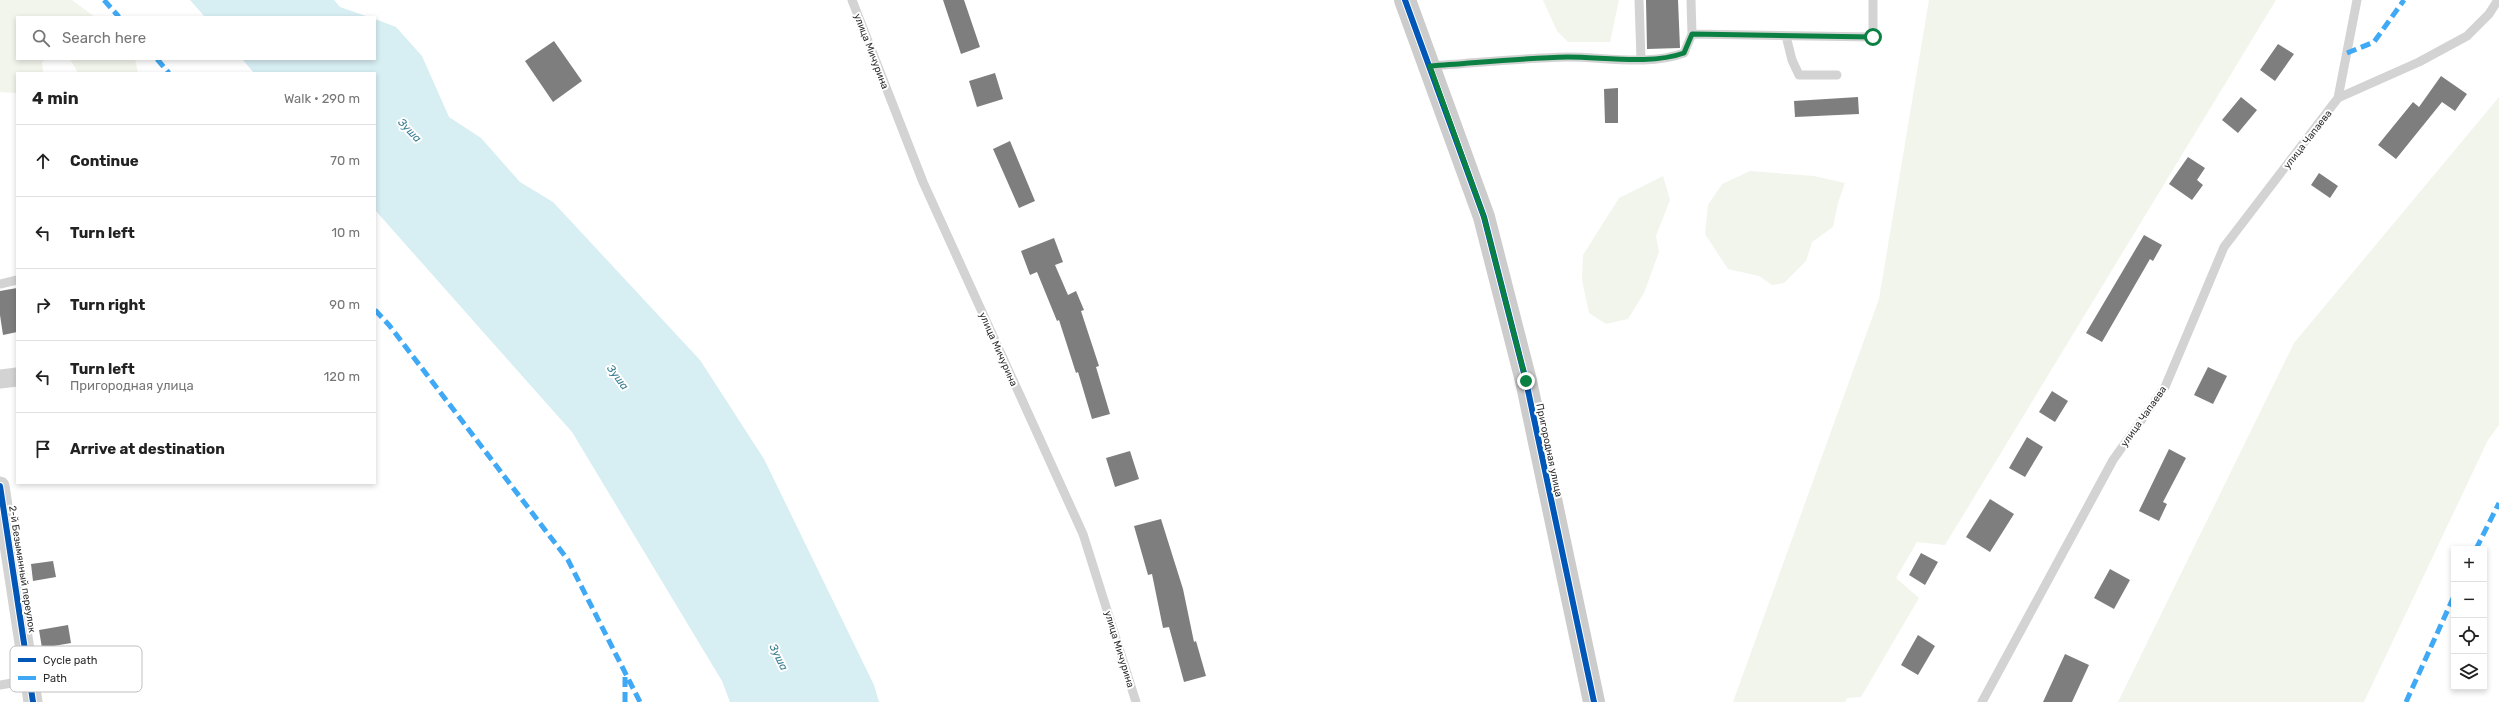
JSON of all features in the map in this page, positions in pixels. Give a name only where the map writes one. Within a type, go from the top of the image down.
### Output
[{"type":"street","name":"Пригородная улица","points":[[1406,0],[1484,217],[1526,381],[1594,702]]},
{"type":"street","points":[[0,380],[16,377]]},
{"type":"street","name":"2-й Безымянный переулок","points":[[0,486],[24,646]]},
{"type":"street","name":"2-й Безымянный переулок","points":[[31,692],[33,702]]},
{"type":"lane","name":"улица Мичурина","points":[[852,0],[923,182],[1083,534],[1136,702]]},
{"type":"lane","points":[[1639,0],[1641,59]]},
{"type":"lane","points":[[1430,66],[1567,57],[1641,59],[1674,56],[1684,53],[1692,34],[1691,0]]},
{"type":"lane","points":[[1692,34],[1873,37],[1873,0]]},
{"type":"lane","name":"улица Чапаева","points":[[1982,702],[2113,460],[2165,387],[2224,247],[2338,98],[2357,0]]},
{"type":"lane","name":"улица Чапаева","points":[[2338,98],[2419,62],[2467,36],[2489,14],[2498,0]]},
{"type":"lane","points":[[1786,36],[1792,60],[1799,75],[1837,75]]},
{"type":"lane","points":[[0,284],[16,280]]},
{"type":"lane","points":[[0,686],[10,684]]},
{"type":"shaded area","points":[[0,0],[72,0],[94,16],[16,16],[16,60],[45,60],[42,62],[43,72],[16,72],[16,93],[0,92]]},
{"type":"shaded area","points":[[1543,0],[1619,0],[1610,42],[1568,42],[1557,31]]},
{"type":"shaded area","points":[[1929,0],[2276,0],[1945,545],[1917,542],[1896,578],[1919,598],[1861,697],[1847,698],[1845,702],[1733,702],[1879,299]]},
{"type":"shaded area","points":[[71,60],[135,60],[138,72],[77,72]]},
{"type":"shaded area","points":[[2499,97],[2499,425],[2488,440],[2364,702],[2118,702],[2294,343]]},
{"type":"shaded area","points":[[1750,171],[1814,176],[1845,183],[1838,203],[1833,227],[1812,242],[1806,261],[1784,283],[1772,285],[1759,276],[1728,269],[1705,234],[1708,205],[1722,184]]},
{"type":"shaded area","points":[[1663,176],[1670,200],[1656,236],[1659,252],[1644,293],[1628,319],[1606,324],[1589,313],[1582,280],[1583,255],[1619,198]]},
{"type":"water","points":[[190,0],[334,0],[340,7],[366,16],[204,16]]},
{"type":"water","name":"Зуша","points":[[376,19],[396,27],[422,56],[449,117],[481,138],[520,182],[553,202],[700,360],[764,459],[874,685],[879,702],[730,702],[722,681],[572,432],[376,211],[376,72],[253,72],[243,60],[376,60]]},
{"type":"building","points":[[943,0],[964,0],[980,47],[961,54]]},
{"type":"building","points":[[1646,0],[1678,0],[1680,48],[1647,49]]},
{"type":"building","points":[[554,41],[582,81],[553,102],[525,61]]},
{"type":"building","points":[[2278,44],[2294,54],[2275,81],[2260,70]]},
{"type":"building","points":[[995,73],[1003,99],[977,107],[969,81]]},
{"type":"building","points":[[2441,76],[2467,94],[2455,111],[2442,102],[2396,159],[2378,145],[2413,102],[2419,107]]},
{"type":"building","points":[[1618,88],[1618,123],[1605,123],[1604,89]]},
{"type":"building","points":[[1858,97],[1859,114],[1795,117],[1794,101]]},
{"type":"building","points":[[2241,97],[2257,110],[2238,133],[2222,120]]},
{"type":"building","points":[[1010,141],[1035,201],[1019,208],[993,149]]},
{"type":"building","points":[[2188,157],[2205,168],[2197,180],[2203,185],[2192,200],[2169,184]]},
{"type":"building","points":[[2319,173],[2338,186],[2330,198],[2311,185]]},
{"type":"building","points":[[2144,235],[2162,245],[2153,261],[2150,259],[2102,342],[2086,333]]},
{"type":"building","points":[[1054,238],[1063,262],[1055,265],[1068,295],[1076,291],[1084,310],[1081,311],[1099,366],[1096,367],[1110,414],[1092,419],[1078,372],[1076,373],[1059,320],[1057,321],[1037,272],[1030,275],[1021,251]]},
{"type":"building","points":[[16,288],[16,332],[3,335],[0,315],[0,291]]},
{"type":"building","points":[[2208,367],[2227,376],[2213,404],[2194,395]]},
{"type":"building","points":[[2052,391],[2068,401],[2055,422],[2039,412]]},
{"type":"building","points":[[2027,437],[2043,447],[2025,477],[2009,468]]},
{"type":"building","points":[[2169,449],[2186,458],[2163,502],[2167,504],[2159,521],[2139,511]]},
{"type":"building","points":[[1130,451],[1139,479],[1115,487],[1106,458]]},
{"type":"building","points":[[1990,499],[2014,514],[1990,552],[1966,537]]},
{"type":"building","points":[[1161,519],[1183,589],[1194,642],[1196,641],[1206,676],[1184,682],[1169,627],[1163,628],[1152,574],[1148,575],[1134,526]]},
{"type":"building","points":[[1921,553],[1938,562],[1925,585],[1909,575]]},
{"type":"building","points":[[53,561],[56,577],[33,581],[31,564]]},
{"type":"building","points":[[2110,569],[2130,580],[2114,609],[2094,598]]},
{"type":"building","points":[[68,625],[71,643],[54,646],[42,646],[39,630]]},
{"type":"building","points":[[1918,635],[1935,646],[1918,675],[1901,665]]},
{"type":"building","points":[[2065,654],[2089,665],[2072,702],[2043,702]]},
{"type":"marked path","points":[[104,0],[118,16]]},
{"type":"marked path","points":[[2347,53],[2374,42],[2404,0]]},
{"type":"marked path","points":[[158,60],[168,72]]},
{"type":"marked path","points":[[376,311],[389,325],[568,560],[640,702]]},
{"type":"marked path","points":[[2478,546],[2499,503]]},
{"type":"marked path","points":[[2406,702],[2451,603]]},
{"type":"marked path","points":[[625,673],[625,702]]},
{"type":"cycle path","points":[[1405,0],[1484,217],[1526,381],[1594,702]]},
{"type":"cycle path","points":[[0,486],[24,646]]},
{"type":"cycle path","points":[[31,692],[33,702]]},
{"type":"route","points":[[1526,381],[1484,217],[1430,66],[1567,57],[1641,59],[1674,56],[1684,53],[1686,45],[1692,34],[1873,37]]}]
